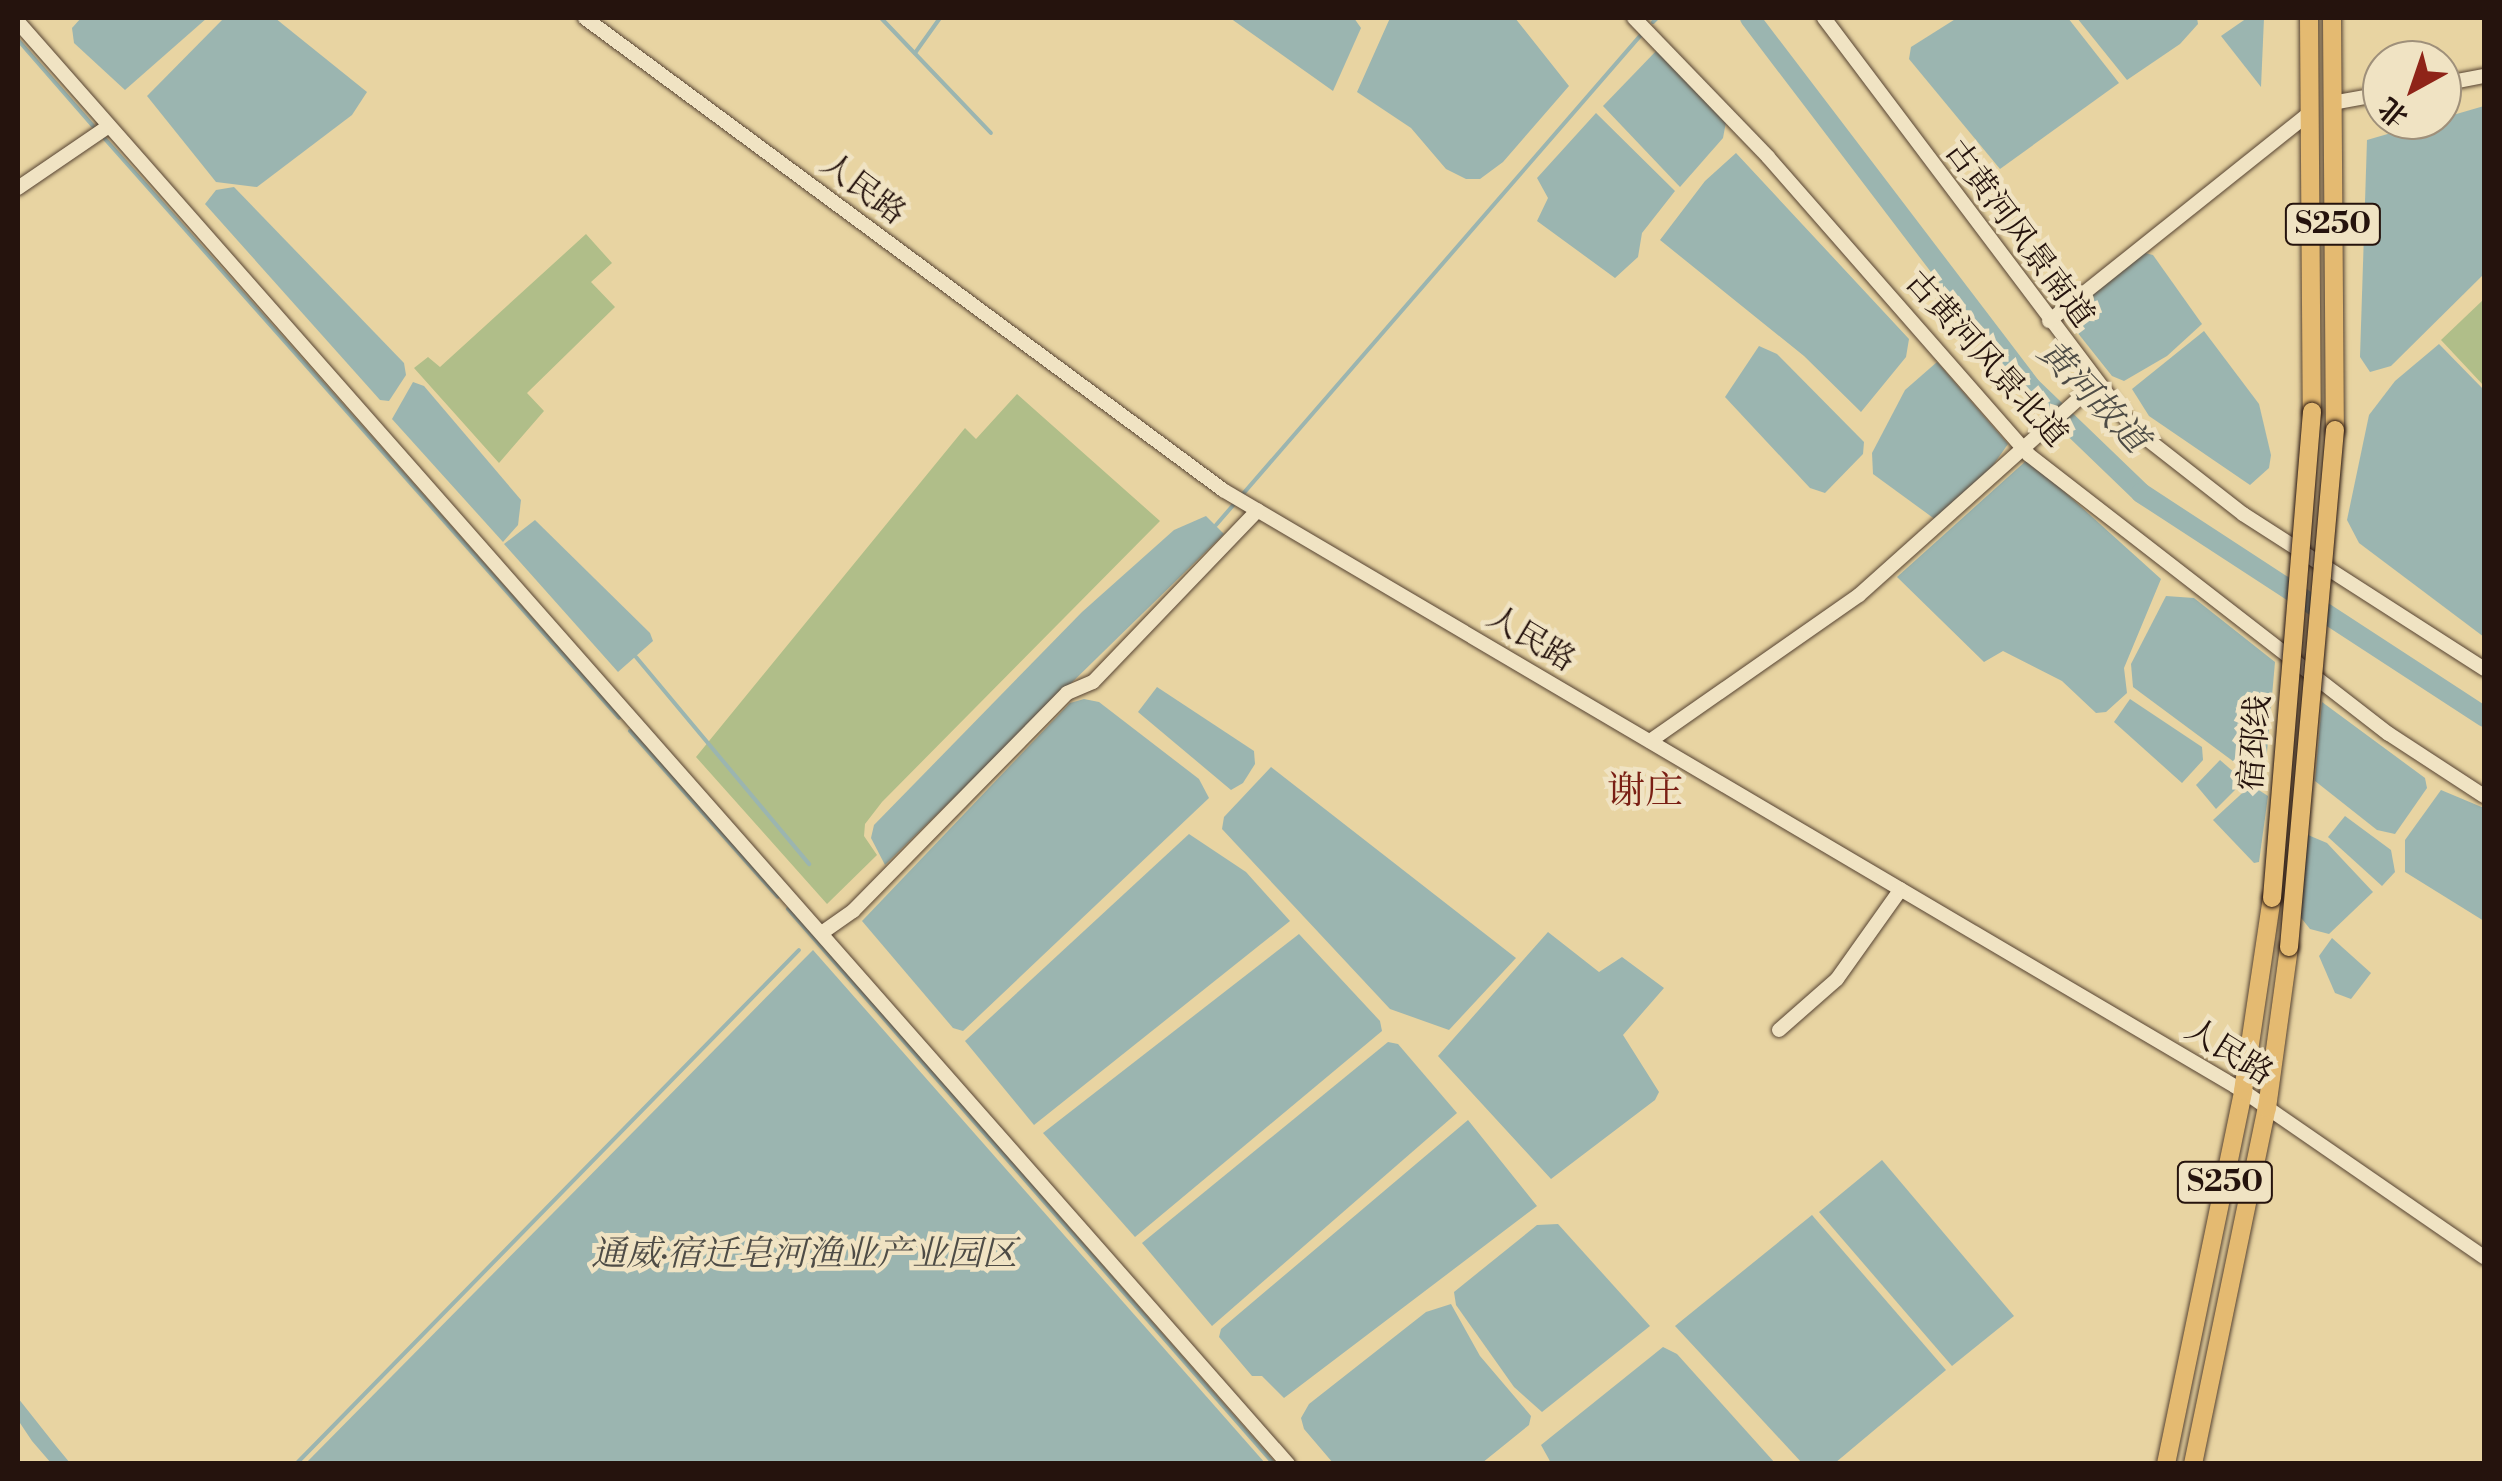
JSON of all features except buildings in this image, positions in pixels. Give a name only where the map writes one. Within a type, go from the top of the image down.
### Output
[{"type":"main road","name":"宿邳线","points":[[2166,1464],[2243,1091],[2272,898],[2312,412],[2309,18]]},
{"type":"main road","name":"宿邳线","points":[[2193,1464],[2268,1108],[2289,947],[2334,430],[2332,18]]},
{"type":"street","name":"人民路","points":[[585,18],[1238,499],[2243,1091],[2484,1257]]},
{"type":"street","name":"古黄河风景北道","points":[[1634,18],[1768,157],[2028,446],[2125,535],[2389,734],[2484,796]]},
{"type":"street","name":"古黄河风景南道","points":[[1824,18],[2050,320],[2094,386],[2171,462],[2484,669]]},
{"type":"street","points":[[18,22],[1288,1464]]},
{"type":"street","points":[[2332,103],[2362,98]]},
{"type":"street","points":[[2050,320],[2310,112]]},
{"type":"street","points":[[18,188],[109,126]]},
{"type":"street","points":[[1650,741],[1858,595],[2094,386]]},
{"type":"street","points":[[823,932],[853,911],[1067,693],[1093,682],[1258,510]]},
{"type":"street","points":[[1779,1030],[1837,979],[1901,889]]},
{"type":"green space","points":[[586,234],[612,263],[591,282],[615,307],[527,393],[544,411],[499,463],[414,368],[428,357],[440,367]]},
{"type":"green space","points":[[2484,299],[2484,386],[2441,340]]},
{"type":"green space","points":[[1017,394],[1160,521],[882,802],[865,824],[864,836],[877,855],[827,904],[696,757],[965,428],[976,439]]},
{"type":"water","points":[[81,18],[207,18],[125,90],[74,43],[72,28]]},
{"type":"water","points":[[224,18],[275,18],[367,92],[352,115],[257,187],[216,182],[147,96]]},
{"type":"water","points":[[1230,18],[1354,18],[1361,28],[1333,91]]},
{"type":"water","points":[[1390,18],[1515,18],[1569,86],[1503,162],[1480,179],[1466,179],[1446,169],[1411,128],[1357,92]]},
{"type":"water","points":[[1957,18],[2068,18],[2119,83],[2000,169],[1909,59],[1911,47]]},
{"type":"water","points":[[2077,18],[2197,18],[2198,24],[2180,44],[2127,80]]},
{"type":"water","points":[[2247,18],[2264,18],[2261,87],[2221,36]]},
{"type":"water","points":[[1657,50],[1726,122],[1723,138],[1680,187],[1603,106]]},
{"type":"water","points":[[2484,106],[2484,274],[2391,366],[2370,372],[2360,357],[2367,140],[2462,140],[2462,112]]},
{"type":"water","points":[[1596,113],[1675,191],[1642,233],[1638,257],[1615,278],[1537,221],[1548,198],[1537,178]]},
{"type":"water","points":[[1736,153],[1909,339],[1906,357],[1861,412],[1804,356],[1660,240],[1705,181]]},
{"type":"water","points":[[234,187],[404,363],[406,375],[389,401],[380,400],[205,204],[216,190]]},
{"type":"water","points":[[2141,252],[2153,255],[2202,324],[2167,356],[2124,381],[2112,376],[2069,322],[2078,304]]},
{"type":"water","points":[[2204,331],[2259,404],[2271,455],[2269,468],[2250,485],[2149,416],[2132,389]]},
{"type":"water","points":[[2439,344],[2484,390],[2484,637],[2359,543],[2347,520],[2369,415],[2395,381]]},
{"type":"water","points":[[1759,346],[1777,354],[1864,442],[1863,454],[1825,493],[1810,488],[1725,397]]},
{"type":"water","points":[[1937,362],[2008,444],[1982,481],[1936,520],[1873,474],[1872,453],[1905,390]]},
{"type":"water","points":[[413,382],[424,386],[521,500],[518,525],[503,542],[392,419]]},
{"type":"water","points":[[2028,459],[2161,579],[2124,668],[2127,693],[2106,712],[2096,713],[2062,681],[2003,651],[1984,662],[1897,577]]},
{"type":"water","points":[[1206,516],[1224,534],[885,865],[871,838],[874,825],[1082,612],[1174,530]]},
{"type":"water","points":[[535,520],[650,633],[653,641],[618,672],[504,544]]},
{"type":"water","points":[[2166,596],[2194,598],[2275,662],[2265,775],[2253,776],[2133,687],[2131,664]]},
{"type":"water","points":[[1157,687],[1254,751],[1255,764],[1243,783],[1231,790],[1138,712]]},
{"type":"water","points":[[1084,699],[1099,702],[1199,779],[1209,798],[963,1031],[953,1028],[862,921],[1070,703]]},
{"type":"water","points":[[2130,699],[2202,747],[2203,760],[2182,783],[2114,722]]},
{"type":"water","points":[[2322,702],[2425,778],[2427,788],[2395,834],[2377,830],[2315,781]]},
{"type":"water","points":[[2220,760],[2244,781],[2216,809],[2196,785]]},
{"type":"water","points":[[1271,767],[1516,958],[1449,1030],[1390,1009],[1222,829],[1224,817]]},
{"type":"water","points":[[2251,785],[2268,796],[2259,862],[2254,863],[2213,820]]},
{"type":"water","points":[[2441,790],[2484,808],[2484,921],[2405,872],[2405,840]]},
{"type":"water","points":[[2345,816],[2391,850],[2395,872],[2382,886],[2328,837]]},
{"type":"water","points":[[1189,834],[1246,872],[1290,921],[1034,1125],[965,1041]]},
{"type":"water","points":[[2308,835],[2327,843],[2373,892],[2329,934],[2310,929],[2298,914]]},
{"type":"water","points":[[1548,932],[1599,972],[1622,957],[1664,988],[1623,1035],[1659,1092],[1655,1100],[1551,1179],[1438,1056]]},
{"type":"water","points":[[1299,934],[1380,1021],[1382,1031],[1135,1237],[1043,1133]]},
{"type":"water","points":[[2332,938],[2371,973],[2351,999],[2335,993],[2319,956]]},
{"type":"water","name":"通威·宿迁皂河渔业产业园区","points":[[813,950],[1265,1463],[306,1463]]},
{"type":"water","points":[[1388,1042],[1398,1044],[1457,1113],[1212,1326],[1142,1243]]},
{"type":"water","points":[[1468,1120],[1537,1206],[1284,1398],[1262,1376],[1252,1376],[1219,1337],[1221,1329]]},
{"type":"water","points":[[1882,1160],[2014,1316],[1952,1366],[1819,1212]]},
{"type":"water","points":[[1812,1215],[1946,1370],[1835,1463],[1802,1463],[1675,1326]]},
{"type":"water","points":[[1558,1224],[1650,1326],[1542,1412],[1514,1387],[1456,1305],[1454,1292],[1537,1225]]},
{"type":"water","points":[[1451,1304],[1480,1356],[1531,1416],[1529,1425],[1482,1463],[1333,1463],[1304,1429],[1301,1418],[1309,1404],[1426,1312]]},
{"type":"water","points":[[1663,1347],[1677,1354],[1775,1463],[1551,1463],[1541,1445]]},
{"type":"water","points":[[18,1398],[70,1463],[51,1463],[32,1441],[18,1420]]},
{"type":"waterway","points":[[881,18],[991,133]]},
{"type":"waterway","points":[[915,53],[940,18]]},
{"type":"waterway","points":[[1653,22],[1657,18]]},
{"type":"waterway","name":"黄河故道","points":[[1750,18],[2030,386],[2141,493],[2484,717]]},
{"type":"waterway","points":[[1216,525],[1640,36]]},
{"type":"waterway","points":[[18,40],[93,126]]},
{"type":"waterway","points":[[105,139],[619,718]]},
{"type":"waterway","points":[[636,657],[809,864]]},
{"type":"waterway","points":[[630,731],[778,897]]},
{"type":"waterway","points":[[788,909],[1274,1464]]},
{"type":"waterway","points":[[296,1464],[799,950]]},
{"type":"district","name":"谢庄","points":[[1645,792]]}]
